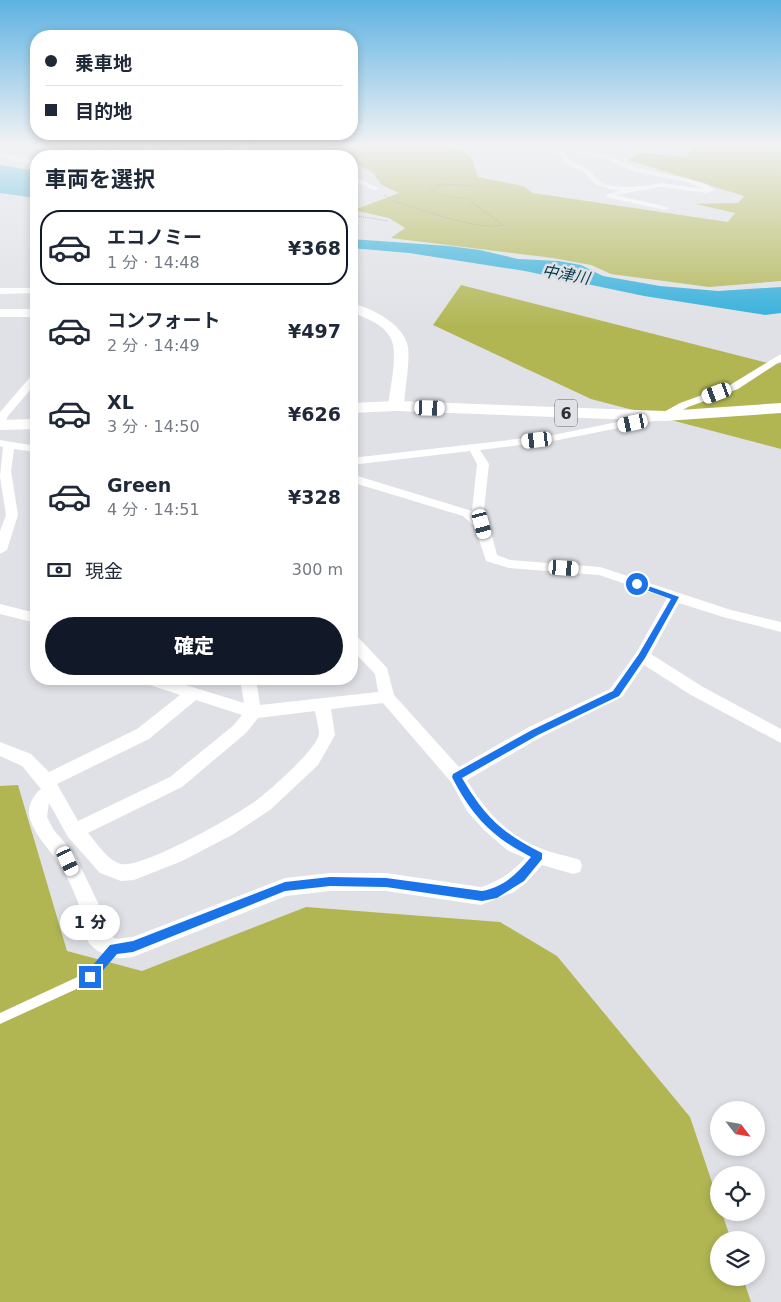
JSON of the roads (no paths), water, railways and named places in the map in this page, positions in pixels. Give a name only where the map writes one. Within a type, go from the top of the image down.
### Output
[{"type":"main road","name":"6","points":[[358,408],[396,406],[665,416],[781,408]]},
{"type":"main road","points":[[1,420],[30,423]]},
{"type":"street","points":[[654,206],[665,208]]},
{"type":"street","points":[[0,291],[30,291]]},
{"type":"street","points":[[358,310],[372,316],[392,330],[398,338],[401,348],[396,406]]},
{"type":"street","points":[[0,312],[30,313]]},
{"type":"street","points":[[358,461],[586,432],[665,416],[684,405],[734,387],[752,377],[781,356]]},
{"type":"street","points":[[1,420],[30,384]]},
{"type":"street","points":[[0,550],[12,515],[5,471],[5,444],[30,449]]},
{"type":"street","points":[[473,447],[483,464],[477,518]]},
{"type":"street","points":[[358,480],[467,512],[477,518],[482,524],[491,558],[509,564],[600,571],[728,614],[781,627]]},
{"type":"street","points":[[457,777],[535,732],[616,694],[642,656],[675,597]]},
{"type":"street","points":[[0,609],[30,616]]},
{"type":"street","points":[[358,646],[382,672],[387,697],[457,777],[473,806],[490,825],[514,844],[538,856],[573,866]]},
{"type":"street","points":[[642,656],[697,691],[781,737]]},
{"type":"street","points":[[168,685],[253,712],[387,697]]},
{"type":"street","points":[[74,831],[176,782],[240,728],[253,712],[249,685]]},
{"type":"street","points":[[193,693],[143,734],[48,787],[41,799],[38,817],[47,835],[68,861],[88,903],[93,929],[99,940],[114,949],[133,947],[285,887],[330,882],[386,882],[482,896],[497,893],[520,878],[538,856]]},
{"type":"street","points":[[0,749],[15,754],[32,764],[74,831],[107,867],[121,873],[134,872],[184,851],[226,829],[264,805],[312,760],[327,735],[322,703]]},
{"type":"lane","points":[[0,1019],[90,977],[114,949]]},
{"type":"water","name":"中津川","points":[[358,240],[449,246],[480,250],[518,259],[559,261],[581,265],[603,276],[660,286],[718,291],[781,287],[781,313],[765,315],[644,296],[525,271],[409,253],[358,249]]}]
